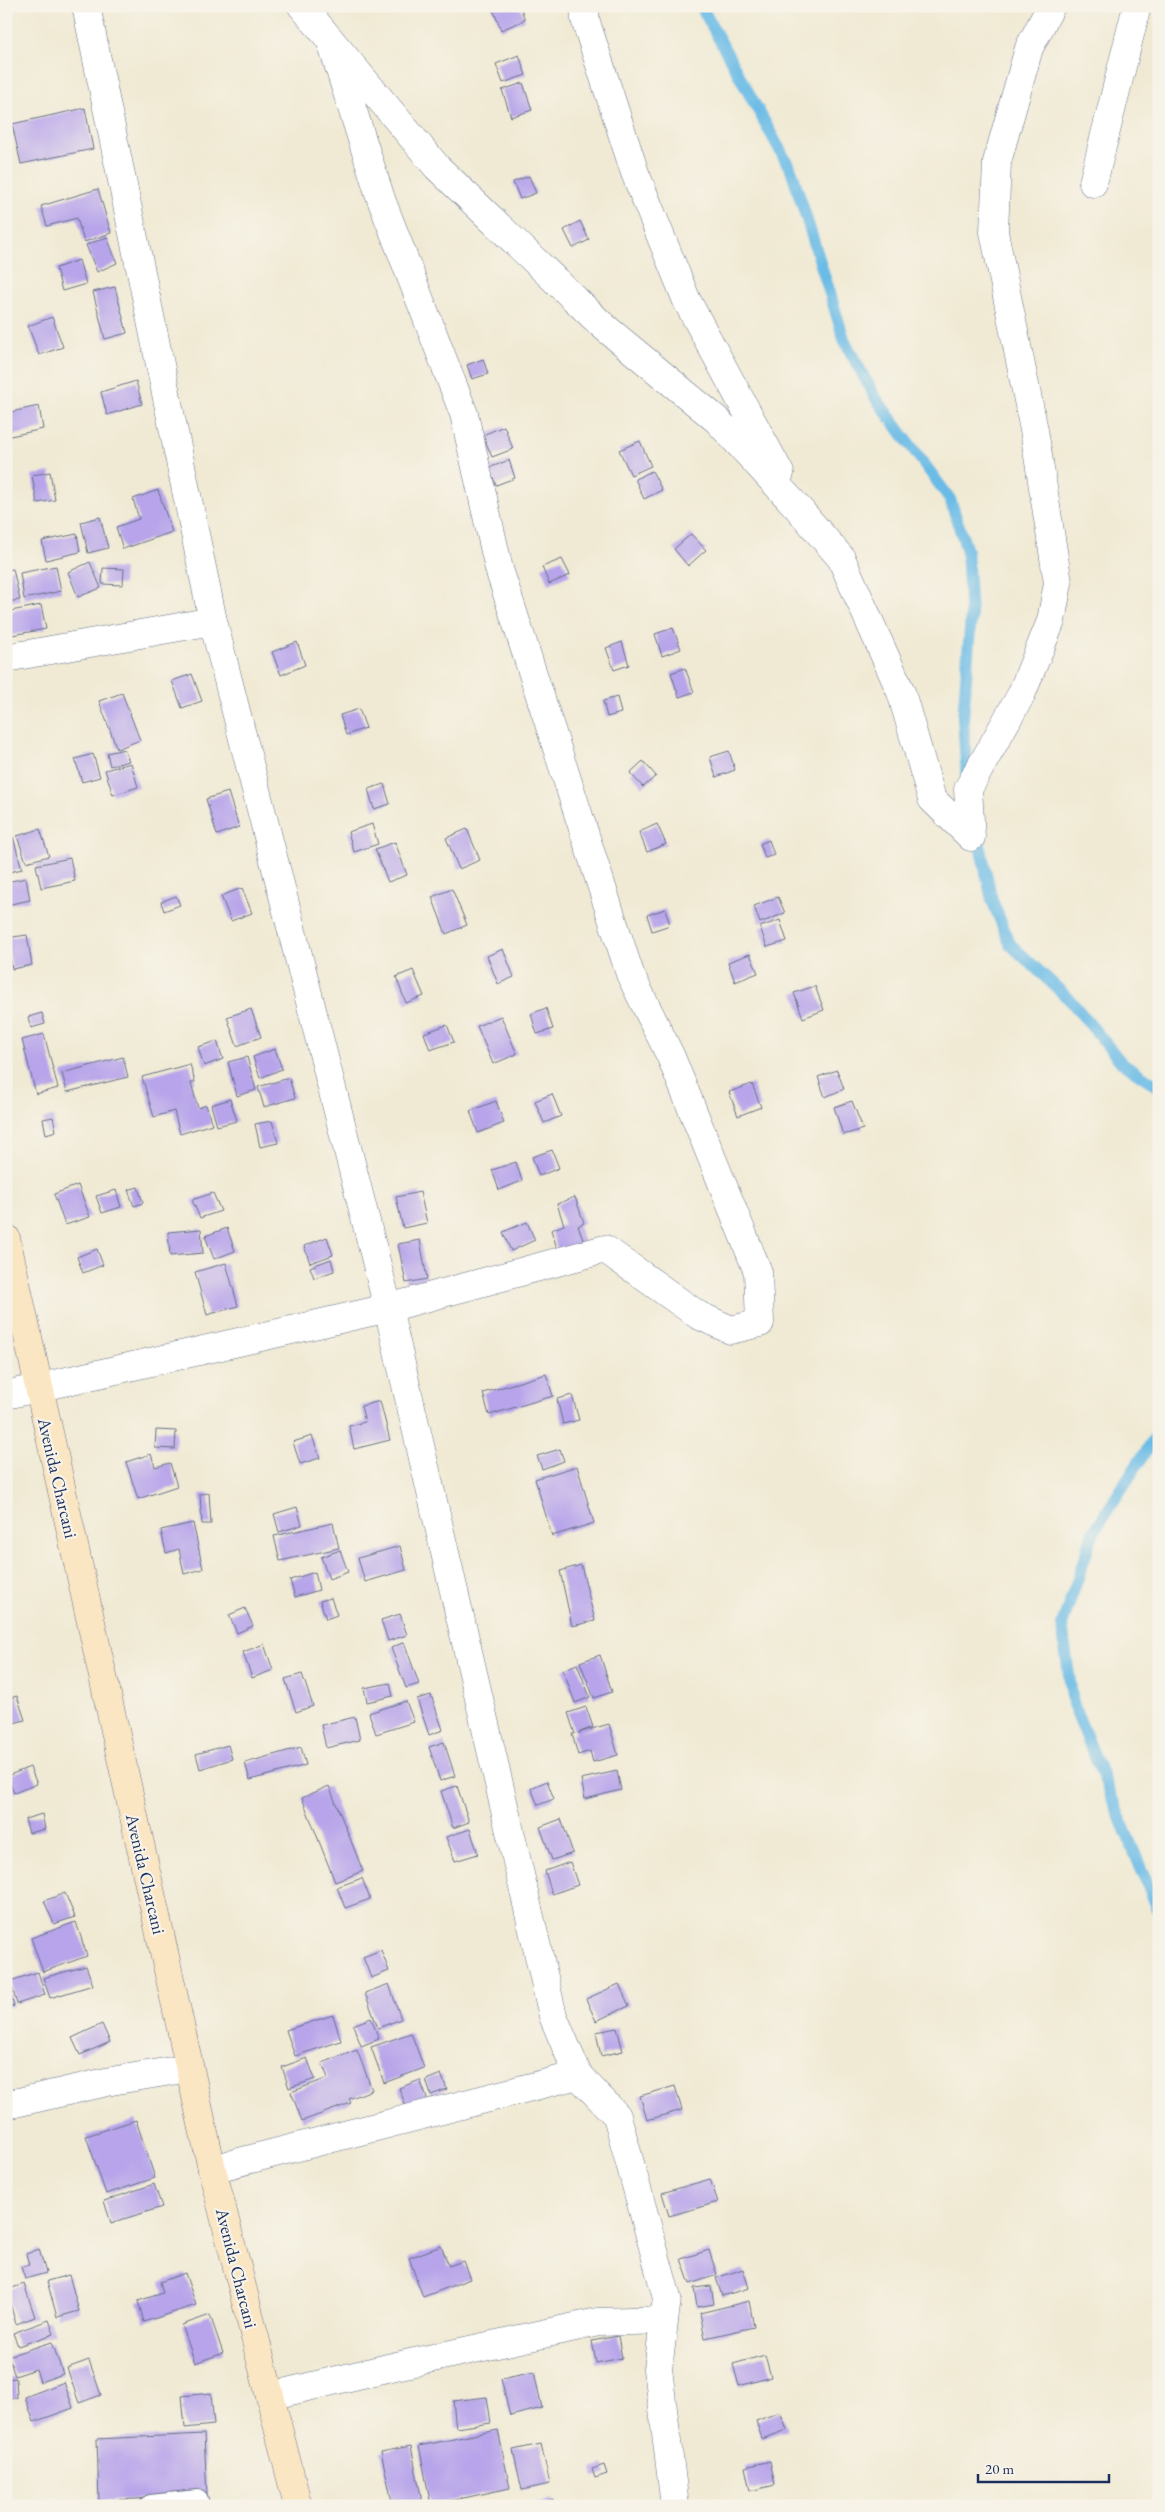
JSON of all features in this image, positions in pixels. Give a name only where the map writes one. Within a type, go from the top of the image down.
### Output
[{"type":"main road","name":"Avenida Charcani","points":[[6,1238],[212,2169],[298,2506]]},
{"type":"street","points":[[86,6],[213,621],[388,1308],[553,2016],[578,2075],[617,2116],[667,2298],[658,2369],[675,2506]]},
{"type":"street","points":[[302,6],[437,167],[602,326],[717,420],[841,558],[901,692],[932,798],[971,837],[968,789],[1021,695],[1051,621],[1058,583],[1034,430],[994,232],[997,162],[1029,48],[1051,6]]},
{"type":"street","points":[[585,6],[585,19],[636,173],[687,302],[798,508]]},
{"type":"street","points":[[1093,183],[1137,6]]},
{"type":"street","points":[[6,1395],[388,1308],[605,1249],[698,1315],[731,1330],[760,1323],[758,1272],[671,1057],[630,974],[499,569],[464,414],[381,200],[331,42]]},
{"type":"street","points":[[6,658],[213,621]]},
{"type":"street","points":[[6,2105],[111,2081],[190,2068]]},
{"type":"street","points":[[212,2169],[578,2075]]},
{"type":"street","points":[[270,2396],[396,2366],[598,2322],[664,2320]]},
{"type":"lane","points":[[151,2506],[197,2501]]},
{"type":"building","points":[[520,6],[525,20],[501,30],[492,7]]},
{"type":"building","points":[[6,34],[8,34],[11,50],[6,51]]},
{"type":"building","points":[[519,55],[526,75],[503,83],[496,64]]},
{"type":"building","points":[[523,83],[532,110],[511,117],[502,90]]},
{"type":"building","points":[[85,108],[93,149],[21,164],[12,124]]},
{"type":"building","points":[[529,176],[536,193],[520,199],[513,182]]},
{"type":"building","points":[[98,189],[111,233],[84,242],[77,218],[47,226],[41,206]]},
{"type":"building","points":[[580,221],[589,240],[573,248],[564,230]]},
{"type":"building","points":[[107,237],[117,263],[97,272],[86,245]]},
{"type":"building","points":[[79,260],[86,284],[62,291],[56,268]]},
{"type":"building","points":[[115,287],[127,333],[105,339],[93,292]]},
{"type":"building","points":[[52,317],[63,347],[39,355],[28,326]]},
{"type":"building","points":[[483,359],[488,374],[472,379],[467,365]]},
{"type":"building","points":[[136,381],[142,404],[107,415],[101,392]]},
{"type":"building","points":[[39,406],[43,429],[6,437],[6,413]]},
{"type":"building","points":[[504,426],[513,449],[492,457],[483,435]]},
{"type":"building","points":[[640,441],[651,466],[631,475],[619,450]]},
{"type":"building","points":[[509,460],[515,478],[496,485],[489,468]]},
{"type":"building","points":[[652,471],[662,490],[644,499],[635,479]]},
{"type":"building","points":[[50,472],[55,500],[37,503],[32,475]]},
{"type":"building","points":[[158,490],[172,532],[123,549],[116,527],[139,519],[133,499]]},
{"type":"building","points":[[100,517],[108,548],[88,553],[81,522]]},
{"type":"building","points":[[77,534],[80,552],[46,560],[42,541]]},
{"type":"building","points":[[691,534],[706,550],[688,566],[674,549]]},
{"type":"building","points":[[562,559],[570,575],[549,584],[542,567]]},
{"type":"building","points":[[90,562],[101,588],[78,597],[68,572]]},
{"type":"building","points":[[56,566],[61,591],[24,599],[20,573]]},
{"type":"building","points":[[103,568],[124,569],[123,585],[102,584]]},
{"type":"building","points":[[13,569],[20,600],[6,602],[6,570]]},
{"type":"building","points":[[41,605],[46,629],[6,636],[6,612]]},
{"type":"building","points":[[673,628],[681,649],[662,656],[655,634]]},
{"type":"building","points":[[297,642],[305,665],[281,675],[272,652]]},
{"type":"building","points":[[622,642],[629,665],[614,670],[606,648]]},
{"type":"building","points":[[685,668],[694,692],[679,697],[671,673]]},
{"type":"building","points":[[192,674],[202,701],[182,708],[172,681]]},
{"type":"building","points":[[122,693],[140,740],[117,749],[99,701]]},
{"type":"building","points":[[617,697],[621,713],[607,717],[603,701]]},
{"type":"building","points":[[359,709],[366,728],[346,735],[340,715]]},
{"type":"building","points":[[124,749],[129,761],[110,766],[107,753]]},
{"type":"building","points":[[729,751],[735,770],[716,777],[710,757]]},
{"type":"building","points":[[93,754],[100,777],[82,782],[75,759]]},
{"type":"building","points":[[643,761],[656,776],[643,787],[630,773]]},
{"type":"building","points":[[131,763],[138,787],[113,795],[105,770]]},
{"type":"building","points":[[384,784],[390,804],[374,809],[368,789]]},
{"type":"building","points":[[228,792],[239,827],[217,835],[206,799]]},
{"type":"building","points":[[372,824],[378,844],[354,852],[348,832]]},
{"type":"building","points":[[657,824],[666,844],[647,852],[639,832]]},
{"type":"building","points":[[40,829],[49,856],[26,862],[17,836]]},
{"type":"building","points":[[467,829],[480,860],[459,869],[446,838]]},
{"type":"building","points":[[13,837],[22,869],[6,873],[6,839]]},
{"type":"building","points":[[769,840],[774,855],[765,858],[760,844]]},
{"type":"building","points":[[395,842],[407,875],[388,882],[375,849]]},
{"type":"building","points":[[70,858],[75,881],[41,888],[36,865]]},
{"type":"building","points":[[26,878],[30,900],[6,905],[6,882]]},
{"type":"building","points":[[242,888],[252,913],[231,921],[221,896]]},
{"type":"building","points":[[452,889],[467,925],[446,934],[432,897]]},
{"type":"building","points":[[176,896],[180,905],[164,911],[161,902]]},
{"type":"building","points":[[778,897],[785,913],[760,923],[754,906]]},
{"type":"building","points":[[665,909],[670,925],[652,931],[647,915]]},
{"type":"building","points":[[780,920],[787,941],[767,947],[760,927]]},
{"type":"building","points":[[27,935],[32,965],[12,969],[6,938]]},
{"type":"building","points":[[503,949],[514,977],[498,984],[487,956]]},
{"type":"building","points":[[750,954],[758,973],[735,982],[728,962]]},
{"type":"building","points":[[413,970],[424,996],[406,1003],[396,977]]},
{"type":"building","points":[[815,986],[824,1010],[803,1018],[794,993]]},
{"type":"building","points":[[546,1008],[553,1029],[537,1034],[531,1014]]},
{"type":"building","points":[[251,1009],[261,1037],[237,1046],[227,1017]]},
{"type":"building","points":[[42,1013],[45,1024],[31,1028],[28,1017]]},
{"type":"building","points":[[501,1016],[517,1054],[493,1064],[477,1026]]},
{"type":"building","points":[[447,1025],[454,1042],[430,1050],[424,1033]]},
{"type":"building","points":[[44,1034],[58,1088],[36,1094],[22,1040]]},
{"type":"building","points":[[217,1041],[223,1059],[204,1066],[198,1047]]},
{"type":"building","points":[[275,1049],[282,1069],[260,1078],[253,1057]]},
{"type":"building","points":[[123,1057],[128,1077],[67,1092],[62,1073]]},
{"type":"building","points":[[247,1057],[256,1090],[237,1096],[228,1062]]},
{"type":"building","points":[[190,1064],[195,1082],[191,1083],[198,1108],[206,1105],[212,1124],[180,1134],[174,1111],[154,1117],[142,1077]]},
{"type":"building","points":[[837,1070],[844,1089],[825,1097],[818,1077]]},
{"type":"building","points":[[289,1078],[295,1098],[264,1107],[258,1087]]},
{"type":"building","points":[[752,1084],[761,1107],[738,1116],[729,1092]]},
{"type":"building","points":[[552,1094],[561,1116],[544,1123],[535,1101]]},
{"type":"building","points":[[230,1099],[237,1121],[217,1126],[211,1105]]},
{"type":"building","points":[[496,1101],[504,1123],[478,1133],[470,1111]]},
{"type":"building","points":[[852,1101],[863,1129],[843,1135],[834,1107]]},
{"type":"building","points":[[53,1117],[56,1131],[46,1134],[43,1119]]},
{"type":"building","points":[[272,1121],[278,1143],[260,1147],[255,1124]]},
{"type":"building","points":[[552,1150],[559,1168],[539,1176],[532,1157]]},
{"type":"building","points":[[516,1162],[522,1181],[499,1190],[492,1170]]},
{"type":"building","points":[[78,1185],[90,1217],[65,1225],[54,1194]]},
{"type":"building","points":[[138,1187],[143,1203],[134,1206],[128,1190]]},
{"type":"building","points":[[116,1190],[121,1207],[102,1213],[96,1196]]},
{"type":"building","points":[[420,1192],[427,1223],[403,1228],[396,1197]]},
{"type":"building","points":[[213,1193],[221,1211],[200,1218],[192,1200]]},
{"type":"building","points":[[575,1197],[584,1223],[578,1226],[585,1245],[559,1254],[551,1230],[564,1225],[557,1204]]},
{"type":"building","points":[[527,1222],[535,1240],[511,1251],[503,1232]]},
{"type":"building","points":[[227,1228],[235,1251],[214,1259],[205,1236]]},
{"type":"building","points":[[201,1229],[203,1253],[170,1256],[168,1232]]},
{"type":"building","points":[[327,1237],[333,1255],[310,1263],[304,1246]]},
{"type":"building","points":[[420,1240],[427,1279],[406,1283],[398,1244]]},
{"type":"building","points":[[97,1249],[103,1265],[83,1273],[77,1257]]},
{"type":"building","points":[[331,1259],[334,1271],[314,1278],[310,1267]]},
{"type":"building","points":[[226,1263],[238,1306],[207,1315],[195,1272]]},
{"type":"building","points":[[546,1374],[553,1396],[489,1415],[483,1393]]},
{"type":"building","points":[[572,1395],[579,1420],[563,1424],[557,1399]]},
{"type":"building","points":[[380,1401],[390,1440],[354,1449],[349,1426],[365,1422],[361,1406]]},
{"type":"building","points":[[156,1430],[176,1431],[175,1449],[155,1448]]},
{"type":"building","points":[[312,1436],[320,1458],[300,1464],[293,1442]]},
{"type":"building","points":[[560,1449],[564,1461],[542,1469],[537,1456]]},
{"type":"building","points":[[151,1454],[155,1467],[170,1463],[177,1486],[138,1499],[126,1462]]},
{"type":"building","points":[[577,1466],[594,1523],[552,1536],[535,1479]]},
{"type":"building","points":[[209,1493],[211,1524],[202,1524],[200,1494]]},
{"type":"building","points":[[297,1507],[302,1525],[279,1532],[274,1514]]},
{"type":"building","points":[[193,1523],[203,1569],[184,1574],[179,1549],[166,1553],[161,1530]]},
{"type":"building","points":[[333,1523],[339,1548],[280,1561],[274,1536]]},
{"type":"building","points":[[400,1546],[406,1570],[365,1582],[358,1558]]},
{"type":"building","points":[[340,1550],[348,1572],[329,1579],[321,1557]]},
{"type":"building","points":[[581,1565],[595,1621],[572,1626],[560,1571]]},
{"type":"building","points":[[315,1572],[319,1590],[295,1597],[290,1580]]},
{"type":"building","points":[[331,1598],[337,1615],[326,1619],[320,1601]]},
{"type":"building","points":[[245,1608],[253,1626],[237,1633],[229,1615]]},
{"type":"building","points":[[400,1614],[407,1635],[388,1641],[381,1620]]},
{"type":"building","points":[[404,1642],[419,1684],[406,1688],[391,1648]]},
{"type":"building","points":[[264,1644],[273,1670],[252,1678],[243,1652]]},
{"type":"building","points":[[600,1655],[612,1692],[594,1698],[580,1662]]},
{"type":"building","points":[[577,1664],[590,1697],[575,1703],[563,1670]]},
{"type":"building","points":[[302,1674],[313,1706],[296,1712],[285,1679]]},
{"type":"building","points":[[390,1683],[393,1696],[367,1702],[364,1688]]},
{"type":"building","points":[[431,1695],[443,1730],[429,1735],[417,1699]]},
{"type":"building","points":[[17,1696],[25,1720],[6,1725],[6,1699]]},
{"type":"building","points":[[406,1701],[414,1722],[376,1734],[369,1713]]},
{"type":"building","points":[[586,1707],[593,1727],[578,1733],[609,1724],[618,1755],[593,1762],[590,1751],[578,1755],[572,1734],[575,1734],[568,1713]]},
{"type":"building","points":[[355,1717],[360,1740],[326,1748],[321,1725]]},
{"type":"building","points":[[444,1742],[455,1776],[440,1781],[429,1747]]},
{"type":"building","points":[[228,1745],[232,1759],[200,1769],[196,1754]]},
{"type":"building","points":[[301,1747],[306,1765],[250,1780],[245,1763]]},
{"type":"building","points":[[30,1767],[37,1784],[14,1793],[7,1776]]},
{"type":"building","points":[[617,1771],[621,1790],[585,1799],[581,1779]]},
{"type":"building","points":[[547,1781],[554,1799],[538,1805],[531,1788]]},
{"type":"building","points":[[329,1786],[363,1871],[335,1882],[302,1798]]},
{"type":"building","points":[[457,1786],[469,1822],[453,1828],[441,1791]]},
{"type":"building","points":[[42,1814],[45,1829],[29,1833],[25,1819]]},
{"type":"building","points":[[561,1819],[573,1853],[552,1860],[540,1827]]},
{"type":"building","points":[[470,1829],[478,1854],[455,1861],[446,1837]]},
{"type":"building","points":[[570,1862],[578,1885],[552,1894],[545,1871]]},
{"type":"building","points":[[362,1878],[370,1899],[345,1908],[337,1887]]},
{"type":"building","points":[[65,1893],[75,1917],[54,1924],[44,1901]]},
{"type":"building","points":[[76,1922],[87,1956],[43,1972],[31,1938]]},
{"type":"building","points":[[381,1950],[389,1971],[371,1978],[363,1957]]},
{"type":"building","points":[[86,1966],[93,1985],[50,1998],[43,1978]]},
{"type":"building","points":[[38,1972],[45,1995],[17,2004],[10,1981]]},
{"type":"building","points":[[6,1980],[14,2006],[6,2008]]},
{"type":"building","points":[[389,1984],[401,2019],[378,2028],[365,1993]]},
{"type":"building","points":[[619,1984],[629,2006],[596,2021],[586,1999]]},
{"type":"building","points":[[333,2015],[341,2041],[295,2056],[286,2030]]},
{"type":"building","points":[[371,2018],[379,2039],[361,2046],[353,2025]]},
{"type":"building","points":[[102,2024],[110,2042],[80,2055],[72,2038]]},
{"type":"building","points":[[617,2028],[623,2051],[601,2056],[596,2032]]},
{"type":"building","points":[[411,2033],[424,2068],[384,2083],[371,2047]]},
{"type":"building","points":[[357,2050],[372,2090],[349,2099],[351,2103],[302,2121],[291,2092],[328,2078],[322,2063]]},
{"type":"building","points":[[307,2058],[315,2079],[289,2088],[282,2067]]},
{"type":"building","points":[[441,2074],[447,2089],[431,2095],[426,2080]]},
{"type":"building","points":[[420,2080],[428,2101],[407,2109],[399,2088]]},
{"type":"building","points":[[675,2086],[682,2110],[647,2120],[640,2096]]},
{"type":"building","points":[[136,2120],[155,2178],[106,2194],[86,2136]]},
{"type":"building","points":[[710,2179],[718,2202],[669,2216],[662,2193]]},
{"type":"building","points":[[154,2184],[162,2207],[111,2223],[104,2201]]},
{"type":"building","points":[[441,2246],[449,2266],[463,2261],[470,2279],[423,2297],[409,2258]]},
{"type":"building","points":[[39,2249],[46,2273],[25,2279],[21,2267],[29,2265],[26,2254]]},
{"type":"building","points":[[709,2250],[717,2275],[690,2284],[681,2259]]},
{"type":"building","points":[[743,2269],[749,2288],[722,2296],[716,2278]]},
{"type":"building","points":[[185,2273],[196,2305],[144,2322],[138,2301],[163,2293],[160,2282]]},
{"type":"building","points":[[69,2275],[79,2311],[57,2317],[47,2281]]},
{"type":"building","points":[[24,2284],[35,2317],[16,2324],[6,2290]]},
{"type":"building","points":[[711,2286],[714,2304],[697,2307],[694,2288]]},
{"type":"building","points":[[749,2301],[754,2327],[705,2338],[700,2313]]},
{"type":"building","points":[[210,2315],[223,2353],[195,2363],[182,2325]]},
{"type":"building","points":[[49,2320],[54,2334],[18,2346],[13,2333]]},
{"type":"building","points":[[618,2336],[622,2358],[596,2363],[592,2341]]},
{"type":"building","points":[[52,2342],[63,2374],[40,2382],[36,2369],[15,2376],[8,2356]]},
{"type":"building","points":[[765,2355],[771,2377],[739,2386],[733,2364]]},
{"type":"building","points":[[89,2360],[101,2395],[79,2403],[67,2368]]},
{"type":"building","points":[[534,2372],[542,2408],[510,2416],[501,2379]]},
{"type":"building","points":[[16,2378],[17,2398],[6,2398],[6,2379]]},
{"type":"building","points":[[64,2382],[73,2408],[34,2422],[25,2397]]},
{"type":"building","points":[[211,2393],[214,2425],[185,2428],[182,2396]]},
{"type":"building","points":[[487,2397],[491,2423],[456,2428],[453,2401]]},
{"type":"building","points":[[780,2412],[787,2430],[762,2439],[756,2421]]},
{"type":"building","points":[[498,2430],[510,2488],[431,2505],[419,2446]]},
{"type":"building","points":[[204,2434],[207,2495],[99,2501],[97,2439]]},
{"type":"building","points":[[541,2444],[550,2484],[522,2490],[513,2450]]},
{"type":"building","points":[[411,2446],[422,2501],[393,2506],[381,2452]]},
{"type":"building","points":[[770,2461],[775,2485],[750,2491],[745,2467]]},
{"type":"building","points":[[604,2465],[607,2474],[595,2478],[592,2469]]},
{"type":"building","points":[[553,2499],[555,2506],[532,2506],[532,2505]]},
{"type":"waterway","points":[[701,6],[792,172],[845,342],[875,397],[950,499],[967,551],[971,616],[963,718],[967,780]]},
{"type":"waterway","points":[[977,832],[992,900],[1010,944],[1070,1000],[1121,1062],[1159,1087]]},
{"type":"waterway","points":[[1159,1431],[1093,1533],[1062,1625],[1073,1704],[1159,1912]]}]
